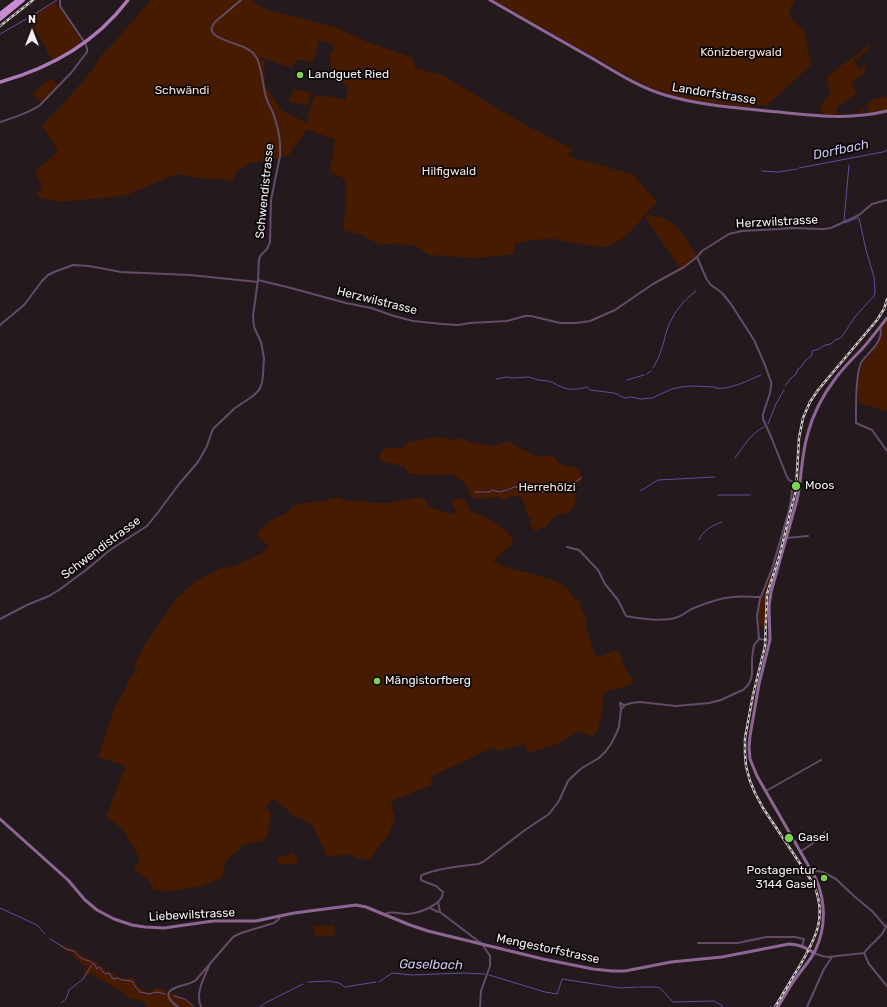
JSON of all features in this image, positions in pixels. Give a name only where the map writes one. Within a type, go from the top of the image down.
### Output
[{"type":"highway","points":[[0,14],[18,0]]},
{"type":"highway","points":[[0,18],[23,0]]},
{"type":"main road","points":[[0,82],[35,70],[68,54],[85,43],[107,24],[128,0]]},
{"type":"street","points":[[0,122],[31,110],[40,104],[67,77],[87,50],[85,43],[60,6],[60,0]]},
{"type":"street","name":"Schwendistrasse","points":[[0,618],[59,590],[110,550],[147,526],[198,462],[207,446],[213,429],[235,408],[253,396],[259,390],[262,383],[264,375],[263,352],[261,342],[254,327],[254,304],[258,281],[259,259],[269,246],[271,200],[280,153],[279,135],[276,122],[265,95],[257,57],[243,46],[216,36],[212,29],[215,22],[241,0]]},
{"type":"street","name":"Landorfstrasse","points":[[490,0],[620,75],[648,89],[672,97],[727,107],[823,116],[859,116],[887,111]]},
{"type":"street","name":"Herzwilstrasse","points":[[0,325],[24,306],[48,275],[73,265],[89,266],[120,272],[190,275],[258,281],[302,290],[346,303],[371,308],[413,321],[458,325],[477,322],[507,321],[525,316],[531,316],[560,323],[576,323],[590,320],[615,310],[653,284],[684,267],[702,251],[734,232],[791,228],[831,228],[856,217],[872,204],[887,200]]},
{"type":"street","points":[[385,915],[393,912],[409,914],[430,908],[438,902],[443,895],[442,890],[421,880],[422,876],[428,873],[483,862],[522,832],[549,814],[559,801],[568,781],[582,768],[603,755],[609,748],[618,731],[621,710],[620,703],[625,705],[637,702],[676,706],[703,704],[718,701],[736,693],[746,687],[751,680],[752,651],[754,645],[759,639],[758,612],[760,597],[772,569],[789,510],[793,482],[786,477],[763,419],[771,386],[770,378],[765,365],[754,340],[731,304],[719,290],[708,282],[697,257]]},
{"type":"street","points":[[778,1007],[794,980],[814,952],[821,929],[823,909],[820,890],[812,870],[757,776],[750,755],[749,744],[759,684],[770,640],[770,594],[787,538],[798,493],[804,445],[817,408],[835,378],[887,318]]},
{"type":"street","points":[[880,327],[882,333],[876,346],[862,361],[860,366],[856,423],[872,430],[887,451]]},
{"type":"street","points":[[787,538],[808,536]]},
{"type":"street","points":[[567,547],[579,550],[598,570],[605,584],[618,600],[626,616],[634,618],[658,619],[674,618],[679,617],[694,608],[711,602],[734,597],[760,597]]},
{"type":"street","points":[[759,639],[770,640]]},
{"type":"street","points":[[621,710],[625,705]]},
{"type":"street","points":[[766,791],[820,760]]},
{"type":"street","name":"Liebewilstrasse","points":[[0,819],[68,880],[89,904],[102,913],[119,921],[139,927],[164,928],[213,921],[256,921],[280,916]]},
{"type":"street","points":[[801,851],[812,844],[825,832]]},
{"type":"street","points":[[812,870],[823,872],[837,880],[872,910],[886,926],[882,934],[868,947],[864,953],[823,957],[814,952]]},
{"type":"street","points":[[438,902],[440,912]]},
{"type":"street","name":"Mengestorfstrasse","points":[[280,916],[354,905],[366,907],[422,929],[567,964],[612,971],[625,971],[671,962],[722,957],[786,944],[795,944],[814,952]]},
{"type":"street","points":[[430,908],[440,912],[482,944],[490,956],[491,962],[481,992],[480,1007]]},
{"type":"street","points":[[178,1007],[172,1003],[170,999],[169,995],[171,990],[194,982],[235,936],[274,922],[279,919],[280,916]]},
{"type":"street","points":[[698,943],[738,943],[762,937],[788,937],[804,939],[802,946]]},
{"type":"street","points":[[864,953],[869,964],[887,986]]},
{"type":"street","points":[[807,1007],[824,969],[832,957]]},
{"type":"street","points":[[201,1007],[198,1001],[199,994],[209,965]]},
{"type":"green space","points":[[151,0],[254,0],[253,2],[268,10],[335,27],[362,40],[413,58],[415,68],[444,76],[522,123],[573,149],[568,155],[578,160],[594,163],[633,175],[657,202],[626,236],[608,247],[586,245],[550,238],[515,243],[514,254],[477,258],[430,255],[415,245],[379,244],[362,235],[343,230],[346,209],[346,179],[330,172],[335,140],[307,129],[288,156],[247,164],[236,172],[233,180],[198,178],[177,174],[124,196],[60,202],[40,198],[37,196],[42,187],[35,172],[58,151],[42,125],[65,102],[93,69],[100,57]],"holes":[[[319,40],[333,44],[333,50],[329,55],[331,61],[330,67],[341,82],[349,86],[345,100],[332,96],[331,98],[320,95],[315,96],[306,123],[281,110],[265,85],[264,61],[261,60],[260,57],[293,68],[294,64],[298,60],[313,62]]]},
{"type":"green space","name":"Könizbergwald","points":[[494,0],[795,0],[790,10],[790,16],[796,24],[805,31],[811,65],[766,106],[761,105],[747,107],[686,98],[662,92],[637,81]]},
{"type":"green space","points":[[57,1],[55,3],[56,5],[61,9],[81,40],[72,49],[52,60],[29,18]]},
{"type":"green space","points":[[871,44],[868,51],[854,60],[859,69],[865,66],[865,73],[851,82],[857,93],[836,108],[838,115],[824,115],[820,110],[830,95],[827,76]]},
{"type":"green space","points":[[51,78],[58,85],[41,102],[23,89],[34,94]]},
{"type":"green space","points":[[293,89],[311,93],[308,106],[289,101]]},
{"type":"green space","points":[[887,96],[887,110],[862,114],[859,109],[861,108],[865,113],[869,110],[866,105],[872,100]]},
{"type":"green space","points":[[647,215],[663,218],[674,224],[686,239],[696,255],[695,257],[688,262],[687,261],[687,263],[680,268],[645,217]]},
{"type":"green space","points":[[887,321],[887,410],[882,410],[859,403],[858,385],[862,365],[878,343],[883,331],[882,328]]},
{"type":"green space","name":"Herrehölzi","points":[[439,437],[453,440],[459,438],[473,443],[492,446],[510,441],[511,444],[536,456],[552,455],[559,463],[577,468],[582,480],[576,487],[575,503],[571,511],[557,515],[547,526],[535,531],[530,523],[531,520],[528,516],[522,498],[516,496],[508,497],[503,500],[499,497],[475,499],[470,495],[463,481],[454,474],[422,475],[408,473],[405,467],[380,461],[380,456],[384,448],[403,448],[406,443]]},
{"type":"green space","points":[[339,497],[343,500],[390,503],[418,497],[426,500],[428,506],[451,515],[456,512],[450,500],[464,498],[471,512],[495,523],[509,533],[509,535],[513,538],[512,544],[493,561],[512,569],[556,581],[568,589],[576,601],[579,600],[581,603],[580,605],[587,621],[585,625],[596,657],[619,650],[624,667],[634,682],[627,686],[604,693],[599,727],[593,737],[579,731],[557,744],[528,753],[524,744],[499,751],[494,747],[430,777],[434,784],[393,800],[392,808],[394,822],[392,827],[385,841],[381,843],[369,860],[355,858],[355,856],[349,854],[327,857],[312,824],[294,816],[274,798],[266,806],[271,815],[267,836],[264,840],[243,845],[226,861],[222,877],[202,886],[167,892],[152,888],[149,880],[134,869],[140,859],[123,829],[106,817],[126,766],[98,756],[115,707],[136,668],[134,665],[144,646],[176,599],[196,581],[219,569],[234,566],[263,553],[269,546],[263,542],[256,533],[271,520],[287,513],[291,506],[326,501],[331,498]]},
{"type":"green space","points":[[772,576],[766,601],[765,626],[759,626],[763,594]]},
{"type":"green space","points":[[293,853],[298,861],[297,864],[280,864],[277,861],[278,857]]},
{"type":"green space","points":[[334,925],[335,935],[315,937],[314,927]]},
{"type":"green space","points":[[61,945],[76,950],[82,956],[95,961],[107,971],[122,978],[135,979],[137,986],[145,991],[151,992],[157,988],[162,989],[170,994],[175,994],[189,1001],[195,1007],[146,1007],[147,1003],[127,997],[91,973],[84,978],[83,976],[87,967],[78,960],[77,961],[72,953],[60,947]]},
{"type":"waterway","points":[[0,34],[57,0]]},
{"type":"waterway","name":"Dorfbach","points":[[799,168],[887,150]]},
{"type":"waterway","points":[[844,221],[849,165]]},
{"type":"waterway","name":"Dorfbach","points":[[762,171],[778,172],[797,169]]},
{"type":"waterway","points":[[785,386],[804,362],[812,355],[812,351],[831,344],[835,340],[839,339],[854,318],[874,296],[874,277],[859,218],[845,223]]},
{"type":"waterway","points":[[653,368],[674,315],[682,304],[696,291]]},
{"type":"waterway","points":[[647,374],[651,371]]},
{"type":"waterway","points":[[627,380],[644,375]]},
{"type":"waterway","points":[[620,396],[625,398],[631,397],[641,399],[652,398],[672,389],[681,387],[693,386],[727,388],[761,375]]},
{"type":"waterway","points":[[496,379],[507,377],[529,377],[552,382],[569,389],[587,387],[590,390],[619,395]]},
{"type":"waterway","points":[[768,424],[776,404],[784,390]]},
{"type":"waterway","points":[[735,458],[751,437],[764,427]]},
{"type":"waterway","points":[[640,491],[658,480],[715,477]]},
{"type":"waterway","points":[[475,492],[489,492],[493,490],[499,492],[514,487],[543,492],[569,486],[581,478]]},
{"type":"waterway","points":[[718,495],[750,495]]},
{"type":"waterway","points":[[699,540],[703,533],[709,528],[722,522]]},
{"type":"waterway","points":[[0,908],[37,925],[45,934]]},
{"type":"waterway","points":[[50,939],[68,950],[74,951],[81,958],[90,961],[93,964],[94,963],[97,969],[99,967],[106,974],[109,973],[113,979],[118,978],[133,982],[140,992],[149,994],[157,992],[165,994]]},
{"type":"waterway","points":[[61,1003],[66,999],[69,990],[83,979],[92,965]]},
{"type":"waterway","name":"Gaselbach","points":[[379,982],[392,973],[412,975],[464,973],[485,974]]},
{"type":"waterway","name":"Gaselbach","points":[[489,975],[545,992],[557,994],[562,980]]},
{"type":"waterway","name":"Gaselbach","points":[[562,979],[620,988],[637,987]]},
{"type":"waterway","name":"Gaselbach","points":[[308,982],[329,981],[339,983],[345,987],[376,982]]},
{"type":"waterway","name":"Gaselbach","points":[[260,1007],[303,984]]},
{"type":"waterway","name":"Gaselbach","points":[[639,987],[660,988],[673,1002],[714,1001],[723,1007]]},
{"type":"waterway","points":[[174,996],[185,999],[193,1006]]},
{"type":"railway","points":[[0,26],[33,0]]},
{"type":"railway","points":[[775,1007],[815,936],[820,916],[820,906],[813,883],[763,808],[755,793],[746,766],[745,738],[753,695],[765,646],[767,594],[779,557],[796,490],[799,438],[803,418],[810,402],[818,390],[877,320],[884,309],[887,299]]},
{"type":"place","name":"Landguet Ried","points":[[300,75]]},
{"type":"place","name":"Moos","points":[[796,486]]},
{"type":"place","name":"Mängistorfberg","points":[[377,681]]},
{"type":"place","name":"Gasel","points":[[789,838]]},
{"type":"place","name":"Postagentur 3144 Gasel","points":[[824,878]]},
{"type":"park label","name":"Schwändi","points":[[182,91]]},
{"type":"park label","name":"Hilfigwald","points":[[449,172]]}]
